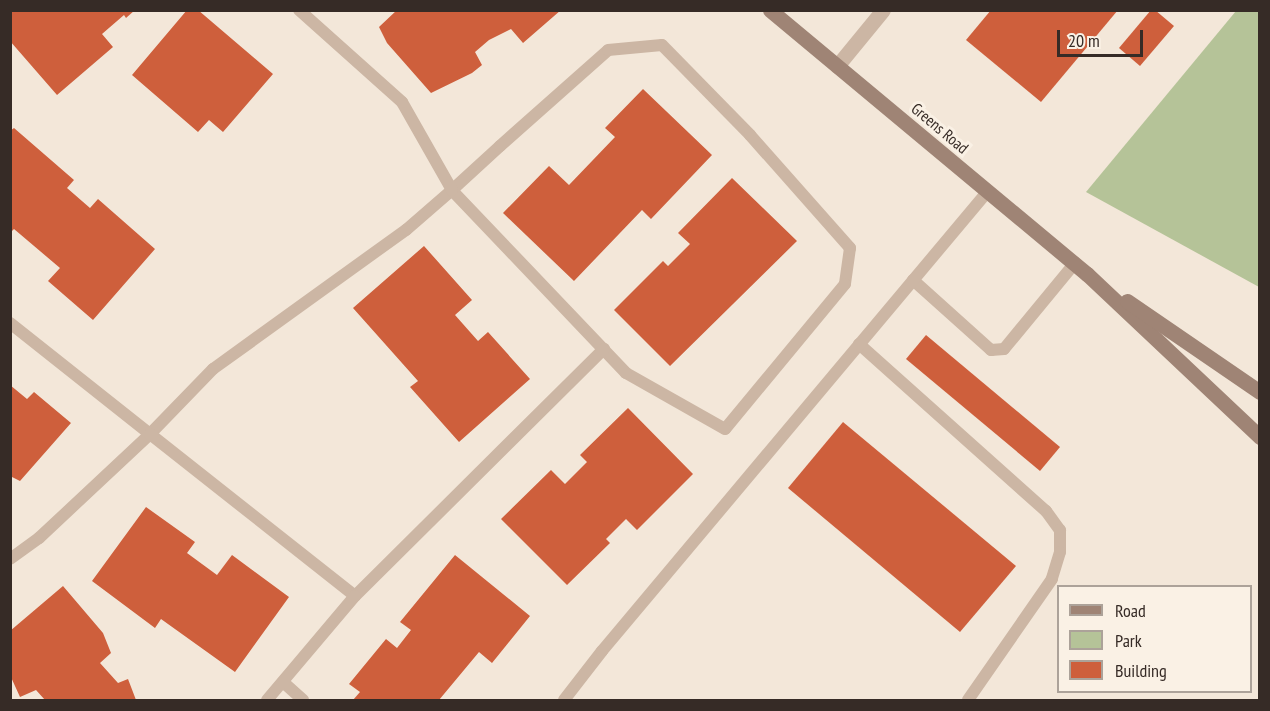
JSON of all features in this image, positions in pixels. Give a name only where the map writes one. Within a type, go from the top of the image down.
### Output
[{"type":"main road","name":"Greens Road","points":[[770,10],[1075,263],[1260,437]]},
{"type":"main road","name":"Greens Road","points":[[1087,274],[1260,392]]},
{"type":"street","points":[[837,66],[884,10]]},
{"type":"lane","points":[[10,559],[39,538],[150,434],[213,369],[406,230],[452,190],[608,50],[662,45],[750,135],[850,248],[845,285],[725,429],[626,373],[452,190],[402,102],[299,10]]},
{"type":"lane","points":[[564,700],[602,651],[988,191]]},
{"type":"lane","points":[[913,280],[991,350],[1004,349],[1075,263]]},
{"type":"lane","points":[[10,323],[355,596]]},
{"type":"lane","points":[[859,344],[1046,511],[1060,530],[1060,552],[1052,579],[968,700]]},
{"type":"lane","points":[[267,700],[355,596],[604,349]]},
{"type":"lane","points":[[283,682],[303,700]]},
{"type":"green space","points":[[1236,11],[1259,11],[1259,287],[1086,192]]},
{"type":"building","points":[[13,10],[135,10],[126,18],[124,15],[102,34],[113,47],[57,95],[10,41],[10,13]]},
{"type":"building","points":[[187,10],[198,10],[273,74],[223,132],[209,120],[198,132],[132,75]]},
{"type":"building","points":[[397,10],[561,10],[523,43],[511,29],[489,40],[475,52],[482,65],[472,73],[431,93],[387,43],[379,27]]},
{"type":"building","points":[[991,10],[1118,10],[1041,102],[966,40]]},
{"type":"building","points":[[1151,10],[1155,10],[1174,26],[1140,66],[1119,48]]},
{"type":"building","points":[[643,89],[712,155],[651,219],[642,210],[574,281],[503,213],[549,166],[569,185],[615,137],[605,128]]},
{"type":"building","points":[[14,128],[74,180],[67,188],[90,208],[98,199],[155,249],[93,320],[48,281],[60,268],[14,229],[10,233],[10,131]]},
{"type":"building","points":[[732,178],[797,241],[670,366],[614,310],[663,261],[668,266],[690,244],[678,233]]},
{"type":"building","points":[[424,246],[472,300],[455,315],[478,341],[488,332],[530,379],[459,442],[410,387],[418,381],[353,308]]},
{"type":"building","points":[[926,335],[1060,447],[1040,471],[906,359]]},
{"type":"building","points":[[10,385],[27,399],[34,392],[71,423],[20,481],[10,476]]},
{"type":"building","points":[[628,408],[693,474],[637,530],[626,519],[606,539],[610,543],[567,585],[501,519],[551,470],[565,484],[587,462],[580,455]]},
{"type":"building","points":[[843,422],[1016,566],[960,632],[788,488]]},
{"type":"building","points":[[146,507],[195,542],[187,553],[217,575],[232,555],[289,597],[235,672],[161,619],[155,628],[92,581]]},
{"type":"building","points":[[455,555],[530,616],[492,663],[479,652],[439,700],[353,700],[360,692],[349,684],[386,639],[397,648],[411,630],[400,622]]},
{"type":"building","points":[[63,586],[103,633],[111,653],[100,663],[118,683],[128,679],[136,700],[45,700],[36,690],[20,697],[10,675],[10,631]]}]
